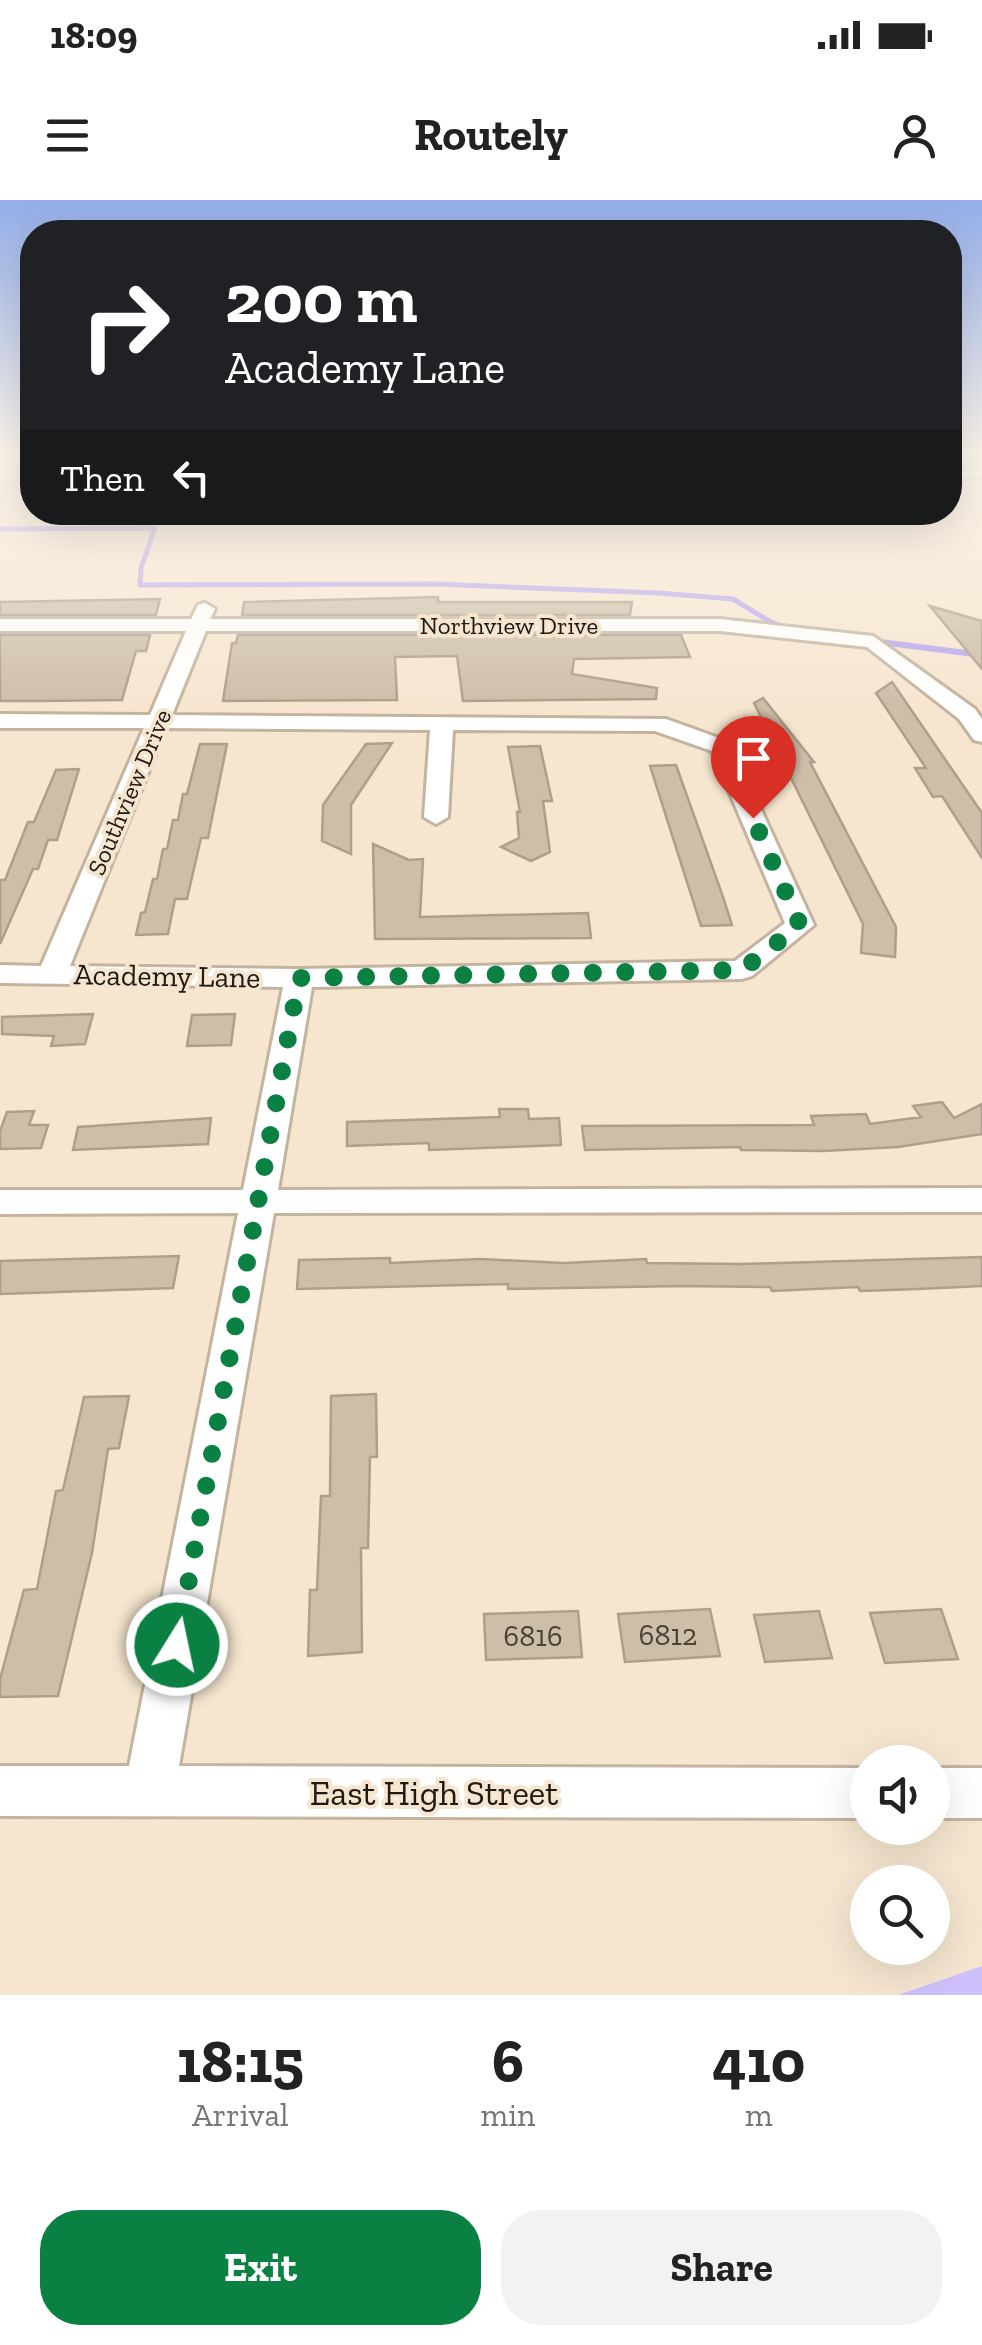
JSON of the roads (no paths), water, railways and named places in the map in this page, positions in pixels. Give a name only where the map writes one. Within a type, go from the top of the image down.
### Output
[{"type":"street","name":"Northview Drive","points":[[0,625],[202,617],[720,625],[872,642],[967,714],[982,735]]},
{"type":"street","name":"Southview Drive","points":[[52,974],[202,617]]},
{"type":"street","name":"Academy Lane","points":[[0,721],[658,724],[722,747],[800,925],[742,970],[299,978],[0,974]]},
{"type":"street","points":[[436,817],[442,724]]},
{"type":"street","points":[[149,1793],[299,978]]},
{"type":"street","points":[[0,1202],[982,1200]]},
{"type":"street","name":"East High Street","points":[[0,1791],[850,1793]]},
{"type":"street","points":[[950,1793],[982,1793]]},
{"type":"waterway","points":[[151,539],[141,568],[140,585],[436,584],[659,593],[733,599],[773,623]]},
{"type":"waterway","points":[[769,622],[773,623]]},
{"type":"waterway","points":[[773,623],[783,627]]},
{"type":"waterway","points":[[873,641],[982,655]]}]
